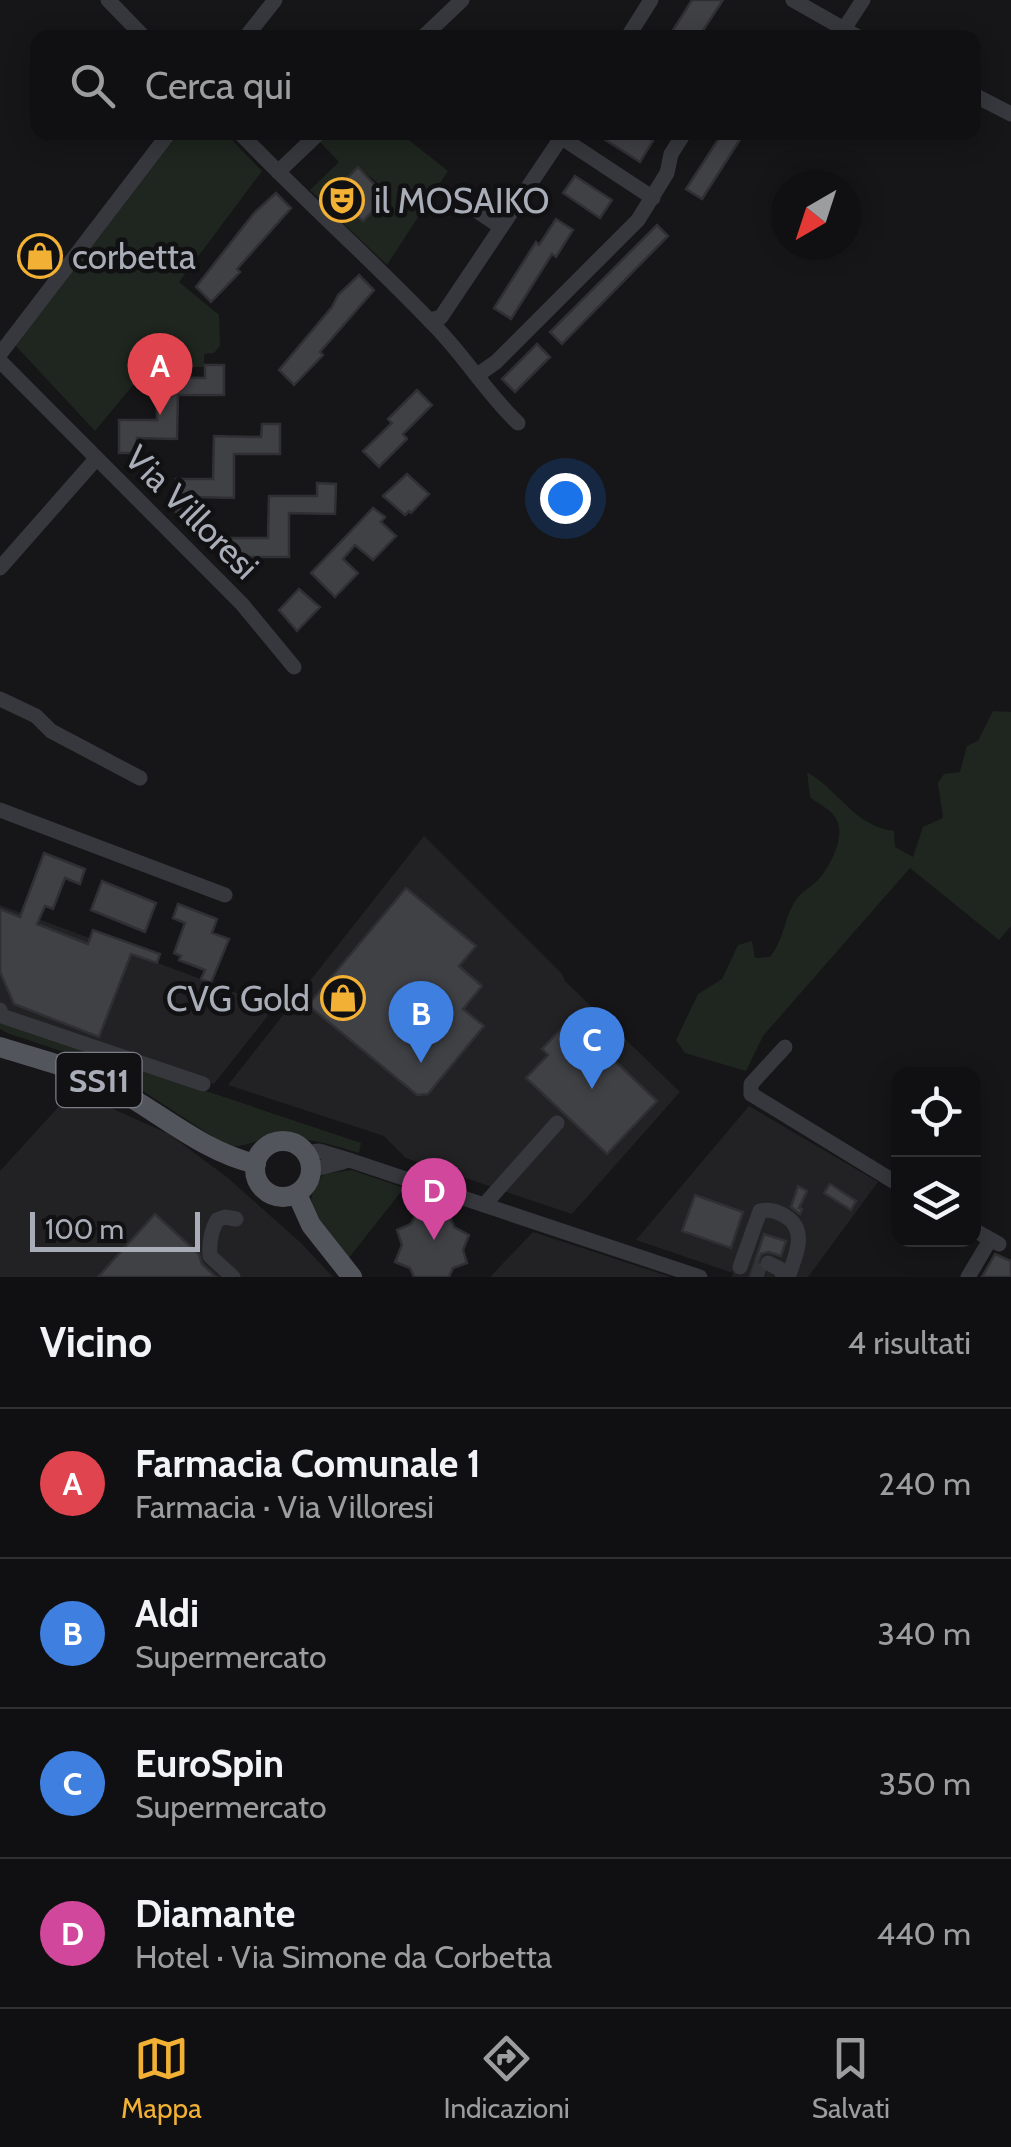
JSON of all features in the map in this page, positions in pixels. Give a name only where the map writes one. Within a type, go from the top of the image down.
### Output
[{"type":"main road","name":"SS11","points":[[0,1047],[91,1076],[223,1154],[256,1164],[258,1182],[271,1194],[297,1194]]},
{"type":"main road","points":[[256,1164],[265,1148],[282,1142],[290,1143],[308,1161],[307,1184],[297,1194],[306,1216],[352,1277]]},
{"type":"street","points":[[108,0],[137,30]]},
{"type":"street","points":[[251,30],[275,0]]},
{"type":"street","points":[[430,30],[462,0]]},
{"type":"street","points":[[632,30],[651,0]]},
{"type":"street","points":[[793,0],[844,29],[863,0]]},
{"type":"street","points":[[981,99],[1011,114]]},
{"type":"street","points":[[0,358],[164,140]]},
{"type":"street","points":[[247,140],[430,320],[478,374],[489,395],[518,423]]},
{"type":"street","points":[[278,172],[312,140]]},
{"type":"street","points":[[430,320],[441,317],[561,140]]},
{"type":"street","points":[[571,140],[652,198]]},
{"type":"street","points":[[478,374],[496,362],[625,233],[667,174],[671,154],[680,140]]},
{"type":"street","points":[[477,212],[501,227]]},
{"type":"street","points":[[394,285],[406,270]]},
{"type":"street","name":"Via Villoresi","points":[[0,358],[242,604],[294,668]]},
{"type":"street","points":[[0,568],[96,459]]},
{"type":"street","points":[[0,700],[36,716],[51,731],[140,778]]},
{"type":"street","points":[[0,810],[224,895]]},
{"type":"street","points":[[0,1010],[2,1016],[202,1084]]},
{"type":"street","points":[[785,1047],[751,1084],[751,1094],[891,1180]]},
{"type":"street","points":[[484,1205],[557,1123]]},
{"type":"street","points":[[308,1161],[319,1151],[700,1277]]},
{"type":"street","points":[[233,1277],[210,1256],[210,1248],[216,1220],[226,1216],[236,1219]]},
{"type":"street","points":[[770,1216],[787,1224],[792,1241],[786,1277],[780,1269],[756,1269],[751,1232],[770,1216]]},
{"type":"street","points":[[968,1277],[995,1242],[981,1234]]},
{"type":"shaded area","points":[[174,140],[232,140],[262,171],[179,282],[219,315],[220,346],[214,353],[204,354],[204,367],[177,367],[176,356],[157,356],[95,431],[15,345]]},
{"type":"shaded area","points":[[409,140],[448,171],[387,265],[342,222],[353,212],[363,221],[386,198],[376,187],[379,184],[358,167],[323,202],[310,190],[339,162],[320,142]]},
{"type":"shaded area","points":[[993,711],[1011,712],[1011,926],[999,940],[910,868],[763,1036],[746,1071],[685,1053],[676,1040],[698,994],[722,979],[738,945],[752,941],[755,958],[770,957],[795,901],[818,880],[834,853],[838,823],[830,811],[810,797],[807,772],[868,822],[894,831],[895,847],[913,857],[923,827],[943,818],[938,783],[944,774],[960,772],[967,746],[978,741]]},
{"type":"shaded area","points":[[424,836],[680,1092],[572,1214],[406,1158],[384,1136],[228,1085]]},
{"type":"shaded area","points":[[0,905],[274,1008],[214,1084],[0,1014]]},
{"type":"shaded area","points":[[0,1022],[361,1143],[359,1153],[295,1138],[227,1146],[126,1080],[76,1056],[7,1033],[0,1029]]},
{"type":"shaded area","points":[[73,1091],[169,1134],[228,1178],[333,1277],[0,1277],[0,1171]]},
{"type":"shaded area","points":[[749,1106],[878,1182],[808,1277],[732,1277],[733,1273],[636,1240]]},
{"type":"shaded area","points":[[352,1170],[404,1188],[348,1259],[316,1219],[312,1198],[324,1174]]},
{"type":"shaded area","points":[[533,1232],[671,1277],[490,1277]]},
{"type":"building","points":[[692,0],[723,0],[703,30],[673,30]]},
{"type":"building","points":[[606,140],[651,140],[640,162]]},
{"type":"building","points":[[718,140],[740,140],[702,199],[686,189]]},
{"type":"building","points":[[358,167],[386,197],[363,221],[331,194]]},
{"type":"building","points":[[575,176],[612,200],[600,218],[563,193]]},
{"type":"building","points":[[276,193],[291,208],[211,302],[196,287],[254,213]]},
{"type":"building","points":[[556,219],[573,230],[556,257],[552,254],[511,319],[494,308],[536,242],[539,245]]},
{"type":"building","points":[[657,225],[668,236],[562,344],[550,332]]},
{"type":"building","points":[[359,275],[374,290],[294,385],[279,370],[338,295]]},
{"type":"building","points":[[537,344],[550,357],[515,392],[502,379]]},
{"type":"building","points":[[205,365],[224,365],[224,395],[178,395],[177,439],[137,438],[137,453],[119,453],[119,420],[157,420],[157,377],[205,378]]},
{"type":"building","points":[[417,390],[432,405],[403,434],[407,439],[379,467],[363,451],[392,423],[388,419]]},
{"type":"building","points":[[262,424],[280,424],[280,454],[234,454],[234,498],[194,497],[194,512],[176,512],[176,479],[213,479],[214,436],[261,437]]},
{"type":"building","points":[[407,474],[429,494],[405,515],[383,496]]},
{"type":"building","points":[[317,483],[336,484],[335,514],[289,513],[289,557],[249,557],[249,571],[231,571],[231,538],[268,538],[269,496],[317,496]]},
{"type":"building","points":[[373,508],[385,517],[381,522],[396,536],[373,560],[355,545],[343,559],[358,573],[335,597],[311,573]]},
{"type":"building","points":[[299,589],[320,607],[297,631],[279,610]]},
{"type":"building","points":[[44,853],[85,869],[80,884],[65,878],[53,909],[45,906],[37,924],[88,944],[93,930],[160,954],[157,963],[131,954],[99,1037],[14,1004],[0,972],[0,909],[20,917]]},
{"type":"building","points":[[102,881],[156,903],[145,932],[91,910]]},
{"type":"building","points":[[406,888],[476,946],[459,966],[482,986],[463,1009],[484,1026],[428,1094],[417,1095],[308,1005]]},
{"type":"building","points":[[178,904],[217,919],[212,933],[229,939],[211,983],[201,979],[205,970],[179,960],[181,956],[174,953],[185,923],[173,918]]},
{"type":"building","points":[[561,1029],[579,1046],[589,1036],[657,1101],[607,1154],[526,1078],[548,1055],[542,1049]]},
{"type":"building","points":[[830,1184],[856,1201],[851,1210],[824,1193]]},
{"type":"building","points":[[798,1186],[807,1191],[800,1214],[791,1207]]},
{"type":"building","points":[[695,1195],[743,1212],[731,1248],[682,1231]]},
{"type":"building","points":[[419,1209],[434,1216],[448,1213],[454,1227],[469,1235],[463,1250],[467,1263],[453,1268],[449,1277],[414,1277],[410,1268],[395,1262],[402,1245],[397,1230],[411,1224]]},
{"type":"building","points":[[155,1214],[199,1254],[202,1264],[216,1277],[98,1277]]},
{"type":"building","points":[[764,1234],[786,1241],[781,1256],[761,1254],[757,1265],[763,1277],[750,1277]]},
{"type":"building","points":[[995,1254],[1011,1261],[1011,1277],[982,1277]]},
{"type":"tunnel","points":[[753,1269],[765,1273]]},
{"type":"place","name":"il MOSAIKO","points":[[342,200]]},
{"type":"place","name":"corbetta","points":[[40,256]]},
{"type":"place","name":"Farmacia Comunale 1","points":[[160,415]]},
{"type":"place","name":"CVG Gold","points":[[343,998]]},
{"type":"place","name":"Aldi","points":[[421,1063]]},
{"type":"place","name":"EuroSpin","points":[[592,1089]]},
{"type":"place","name":"Diamante","points":[[434,1240]]}]
